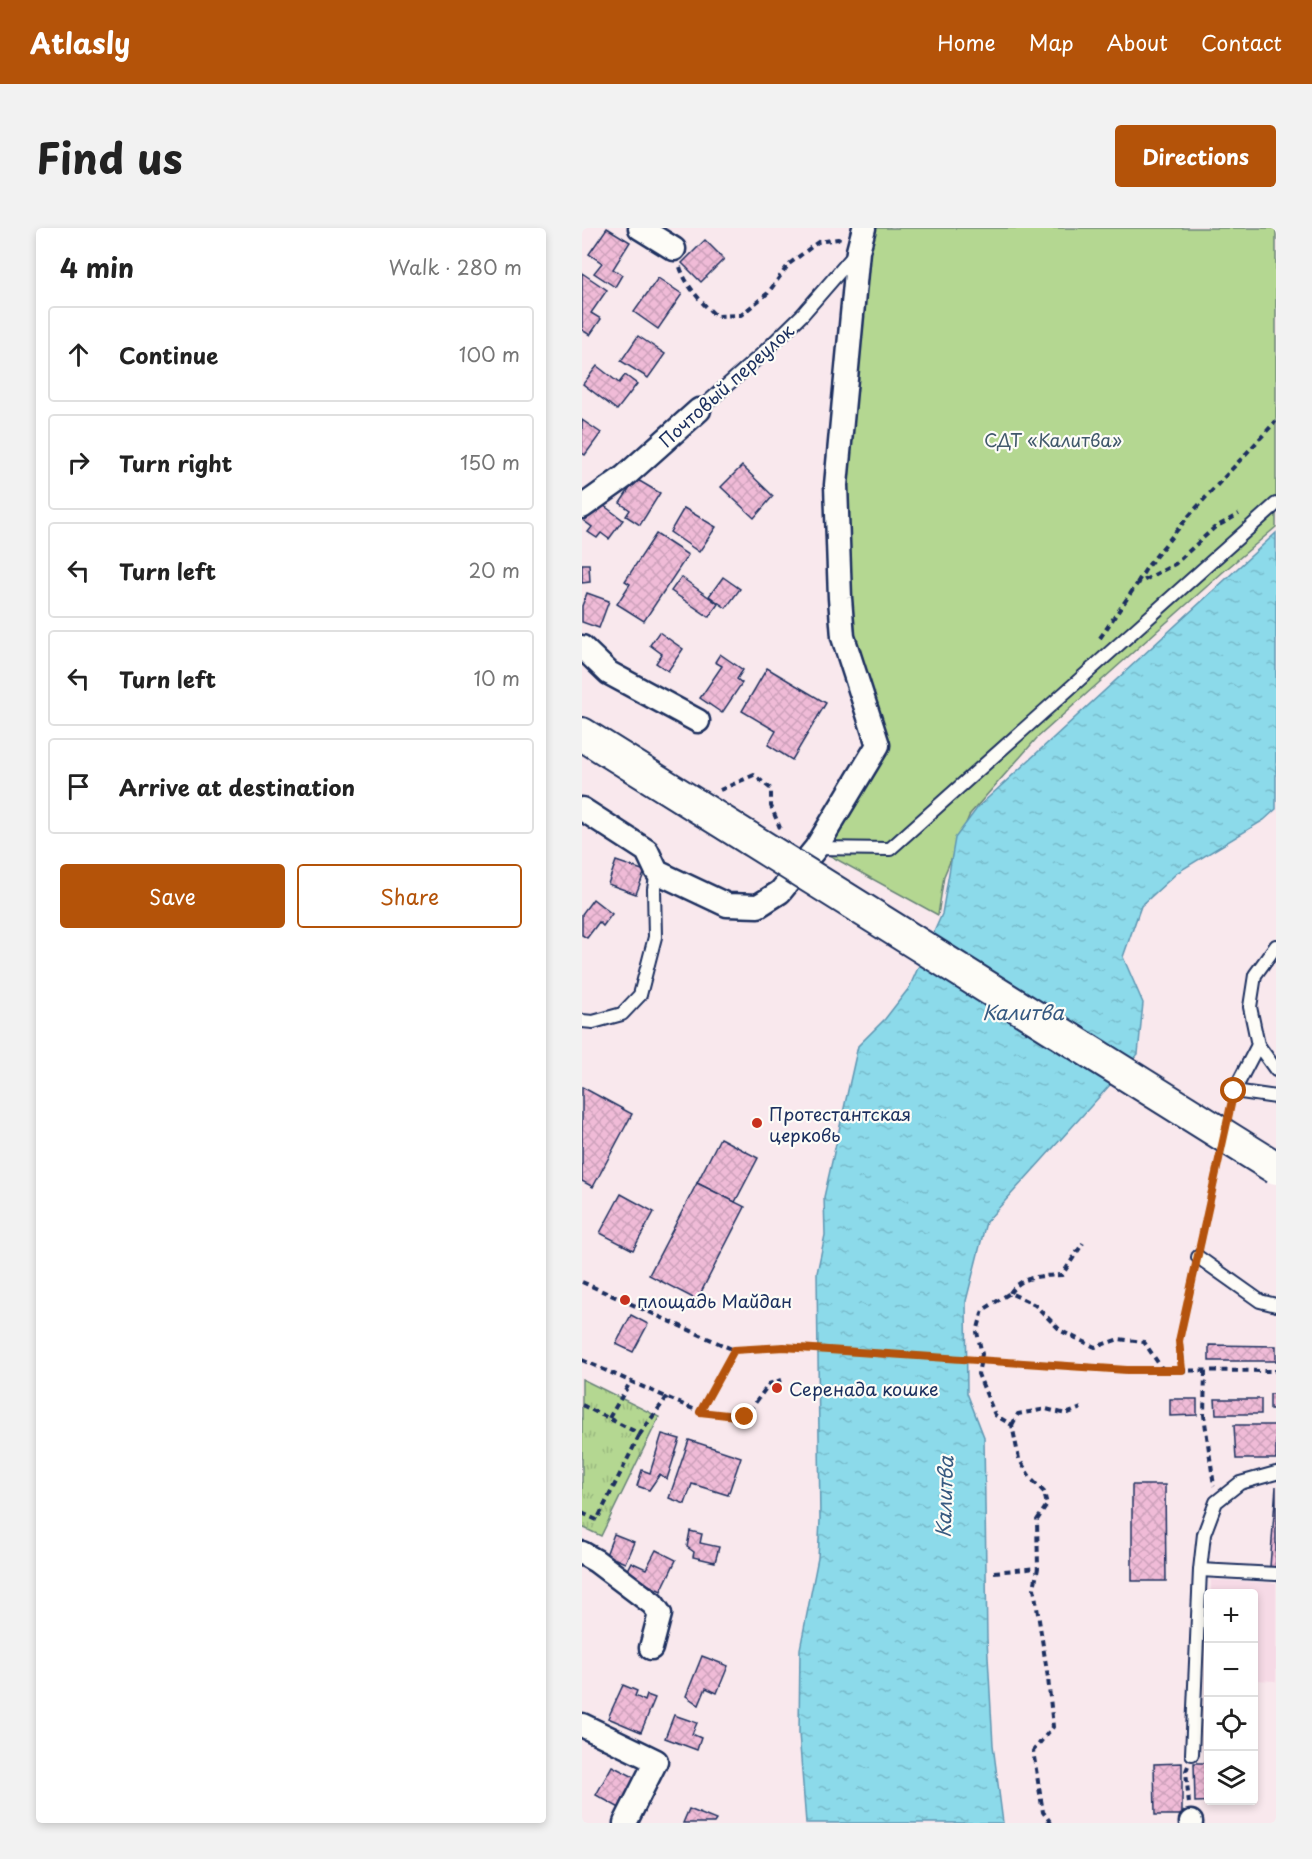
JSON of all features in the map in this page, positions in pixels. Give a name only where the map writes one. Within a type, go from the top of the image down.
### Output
[{"type":"main road","points":[[582,734],[1276,1168]]},
{"type":"street","points":[[640,228],[674,249]]},
{"type":"street","points":[[582,809],[647,851],[657,872],[727,905],[758,906],[780,892],[816,848],[878,745],[843,637],[836,485],[862,234]]},
{"type":"street","name":"Почтовый переулок","points":[[582,507],[624,477],[699,410]]},
{"type":"street","points":[[582,647],[609,673],[698,721]]},
{"type":"street","points":[[582,1552],[653,1604],[660,1614],[651,1648]]},
{"type":"street","points":[[582,1725],[656,1761],[625,1823]]},
{"type":"lane","name":"Почтовый переулок","points":[[699,410],[802,315],[862,234]]},
{"type":"lane","points":[[816,848],[890,849],[1276,504]]},
{"type":"lane","points":[[582,1021],[593,1022],[622,1014],[640,995],[655,937],[654,889],[657,872]]},
{"type":"lane","points":[[1276,946],[1255,975],[1250,1007],[1258,1045],[1276,1070]]},
{"type":"lane","points":[[1258,1045],[1234,1091],[1276,1097]]},
{"type":"lane","points":[[1198,1257],[1260,1301],[1276,1305]]},
{"type":"lane","points":[[1192,1754],[1200,1570],[1204,1534],[1216,1502],[1240,1483],[1276,1473]]},
{"type":"lane","points":[[1200,1570],[1276,1574]]},
{"type":"path","points":[[674,249],[685,280],[699,300],[716,316],[741,315],[768,293],[789,264],[818,242],[838,239]]},
{"type":"path","points":[[1137,584],[1147,567],[1187,518],[1276,421]]},
{"type":"path","points":[[712,794],[754,775],[771,789],[771,806],[781,830]]},
{"type":"path","points":[[1182,1370],[1179,1341],[1219,1158]]},
{"type":"path","points":[[1012,1425],[995,1415],[978,1374],[982,1354],[977,1332],[983,1310],[1010,1293],[1016,1284],[1036,1276],[1062,1275],[1083,1243]]},
{"type":"path","points":[[582,1282],[734,1350],[784,1347],[1127,1370],[1276,1371]]},
{"type":"path","points":[[1010,1293],[1035,1305],[1061,1331],[1095,1347],[1119,1339],[1144,1342],[1162,1370]]},
{"type":"path","points":[[700,1412],[734,1350]]},
{"type":"path","points":[[582,1360],[700,1412],[745,1417],[769,1384],[781,1380]]},
{"type":"path","points":[[1205,1371],[1204,1415],[1216,1502]]},
{"type":"path","points":[[609,1418],[631,1381]]},
{"type":"path","points":[[582,1513],[597,1520],[640,1434],[667,1397]]},
{"type":"path","points":[[582,1405],[640,1434]]},
{"type":"path","points":[[1045,1823],[1033,1751],[1053,1727],[1034,1588],[1038,1568],[1038,1520],[1047,1505],[1044,1492],[1032,1480],[1019,1460],[1012,1425],[1018,1414],[1046,1408],[1066,1414],[1081,1408]]},
{"type":"path","points":[[994,1572],[1038,1568]]},
{"type":"path","points":[[1191,1822],[1186,1771],[1192,1754]]},
{"type":"path","points":[[1042,1812],[1051,1823]]},
{"type":"shaded area","points":[[1211,1580],[1276,1583],[1276,1681],[1258,1680],[1258,1589],[1211,1589]]},
{"type":"green space","name":"СДТ «Калитва»","points":[[857,228],[1276,228],[1276,527],[1037,738],[970,814],[944,876],[938,915],[816,848],[878,745],[844,646],[833,514]]},
{"type":"green space","points":[[582,1379],[659,1417],[601,1536],[582,1527]]},
{"type":"water","name":"Калитва","points":[[1276,533],[1276,809],[1264,820],[1178,872],[1141,906],[1123,957],[1143,1003],[1138,1054],[986,1222],[966,1301],[967,1393],[984,1437],[987,1639],[993,1745],[1003,1823],[806,1823],[799,1733],[800,1649],[818,1558],[820,1520],[817,1273],[825,1235],[824,1197],[858,1046],[885,1019],[909,988],[942,914],[955,838],[978,807]]},
{"type":"building","points":[[607,228],[630,242],[613,269],[622,275],[615,287],[594,273],[602,263],[589,254]]},
{"type":"building","points":[[705,240],[724,259],[701,282],[682,263]]},
{"type":"building","points":[[582,273],[607,290],[591,313],[601,319],[590,335],[582,330]]},
{"type":"building","points":[[658,278],[682,294],[658,329],[634,312]]},
{"type":"building","points":[[638,336],[665,354],[648,378],[621,361]]},
{"type":"building","points":[[597,366],[619,383],[625,375],[637,384],[617,410],[583,384]]},
{"type":"building","points":[[582,420],[601,433],[585,455],[582,453]]},
{"type":"building","points":[[742,466],[773,496],[754,518],[721,487]]},
{"type":"building","points":[[636,479],[660,493],[640,525],[626,516],[630,510],[620,503]]},
{"type":"building","points":[[599,502],[623,520],[609,539],[601,533],[597,538],[588,532],[592,527],[584,521]]},
{"type":"building","points":[[684,508],[716,527],[699,552],[670,532]]},
{"type":"building","points":[[656,534],[688,555],[644,621],[617,604],[630,584],[625,581]]},
{"type":"building","points":[[582,564],[589,564],[590,582],[582,583]]},
{"type":"building","points":[[681,577],[718,604],[709,617],[671,591]]},
{"type":"building","points":[[723,577],[740,589],[726,608],[709,596]]},
{"type":"building","points":[[587,593],[609,601],[599,628],[582,622],[582,606]]},
{"type":"building","points":[[659,632],[683,649],[668,671],[656,663],[662,654],[650,645]]},
{"type":"building","points":[[720,654],[743,670],[737,679],[742,683],[722,713],[700,698],[722,666],[715,662]]},
{"type":"building","points":[[767,668],[826,703],[792,760],[768,745],[776,731],[742,711]]},
{"type":"building","points":[[616,861],[645,871],[636,894],[608,884]]},
{"type":"building","points":[[593,899],[612,914],[603,926],[599,922],[587,938],[582,935],[582,914]]},
{"type":"building","points":[[582,1087],[632,1114],[593,1187],[582,1181]]},
{"type":"building","points":[[720,1138],[758,1158],[735,1202],[697,1183]]},
{"type":"building","points":[[697,1183],[745,1207],[697,1300],[649,1275]]},
{"type":"building","points":[[621,1194],[654,1212],[633,1250],[600,1233]]},
{"type":"building","points":[[631,1315],[648,1324],[633,1352],[616,1344]]},
{"type":"building","points":[[1209,1345],[1276,1346],[1276,1361],[1209,1361]]},
{"type":"building","points":[[1270,1394],[1276,1394],[1276,1409],[1270,1409]]},
{"type":"building","points":[[1170,1399],[1197,1399],[1197,1415],[1170,1416]]},
{"type":"building","points":[[1215,1399],[1261,1399],[1261,1414],[1216,1414]]},
{"type":"building","points":[[1234,1425],[1276,1425],[1276,1459],[1236,1459]]},
{"type":"building","points":[[662,1434],[680,1439],[667,1479],[660,1474],[649,1490],[637,1486],[642,1470],[650,1473]]},
{"type":"building","points":[[689,1440],[741,1457],[728,1495],[692,1484],[685,1504],[669,1498]]},
{"type":"building","points":[[1132,1485],[1165,1485],[1166,1581],[1132,1581]]},
{"type":"building","points":[[1276,1486],[1276,1567],[1270,1567]]},
{"type":"building","points":[[690,1531],[702,1534],[700,1543],[719,1547],[715,1562],[693,1557],[694,1552],[687,1547]]},
{"type":"building","points":[[614,1534],[634,1542],[625,1563],[606,1555]]},
{"type":"building","points":[[656,1550],[676,1560],[661,1591],[625,1574],[631,1562],[646,1569]]},
{"type":"building","points":[[702,1656],[728,1666],[717,1693],[706,1688],[699,1705],[686,1696]]},
{"type":"building","points":[[623,1685],[637,1691],[635,1696],[645,1701],[647,1695],[655,1698],[641,1732],[608,1718]]},
{"type":"building","points":[[674,1715],[697,1723],[692,1734],[701,1738],[697,1750],[665,1738]]},
{"type":"building","points":[[1182,1763],[1182,1815],[1155,1815],[1154,1764]]},
{"type":"building","points":[[1194,1763],[1204,1763],[1204,1802],[1195,1802]]},
{"type":"building","points":[[612,1766],[640,1780],[623,1810],[596,1795]]},
{"type":"building","points":[[689,1809],[716,1820],[714,1823],[683,1823]]},
{"type":"place","name":"Протестантская церковь","points":[[757,1123]]},
{"type":"place","name":"площадь Майдан","points":[[625,1300]]},
{"type":"place","name":"Серенада кошке","points":[[777,1388]]},
{"type":"route","points":[[745,1417],[700,1412],[734,1350],[784,1347],[1127,1370],[1182,1370],[1179,1341],[1234,1091]]}]
